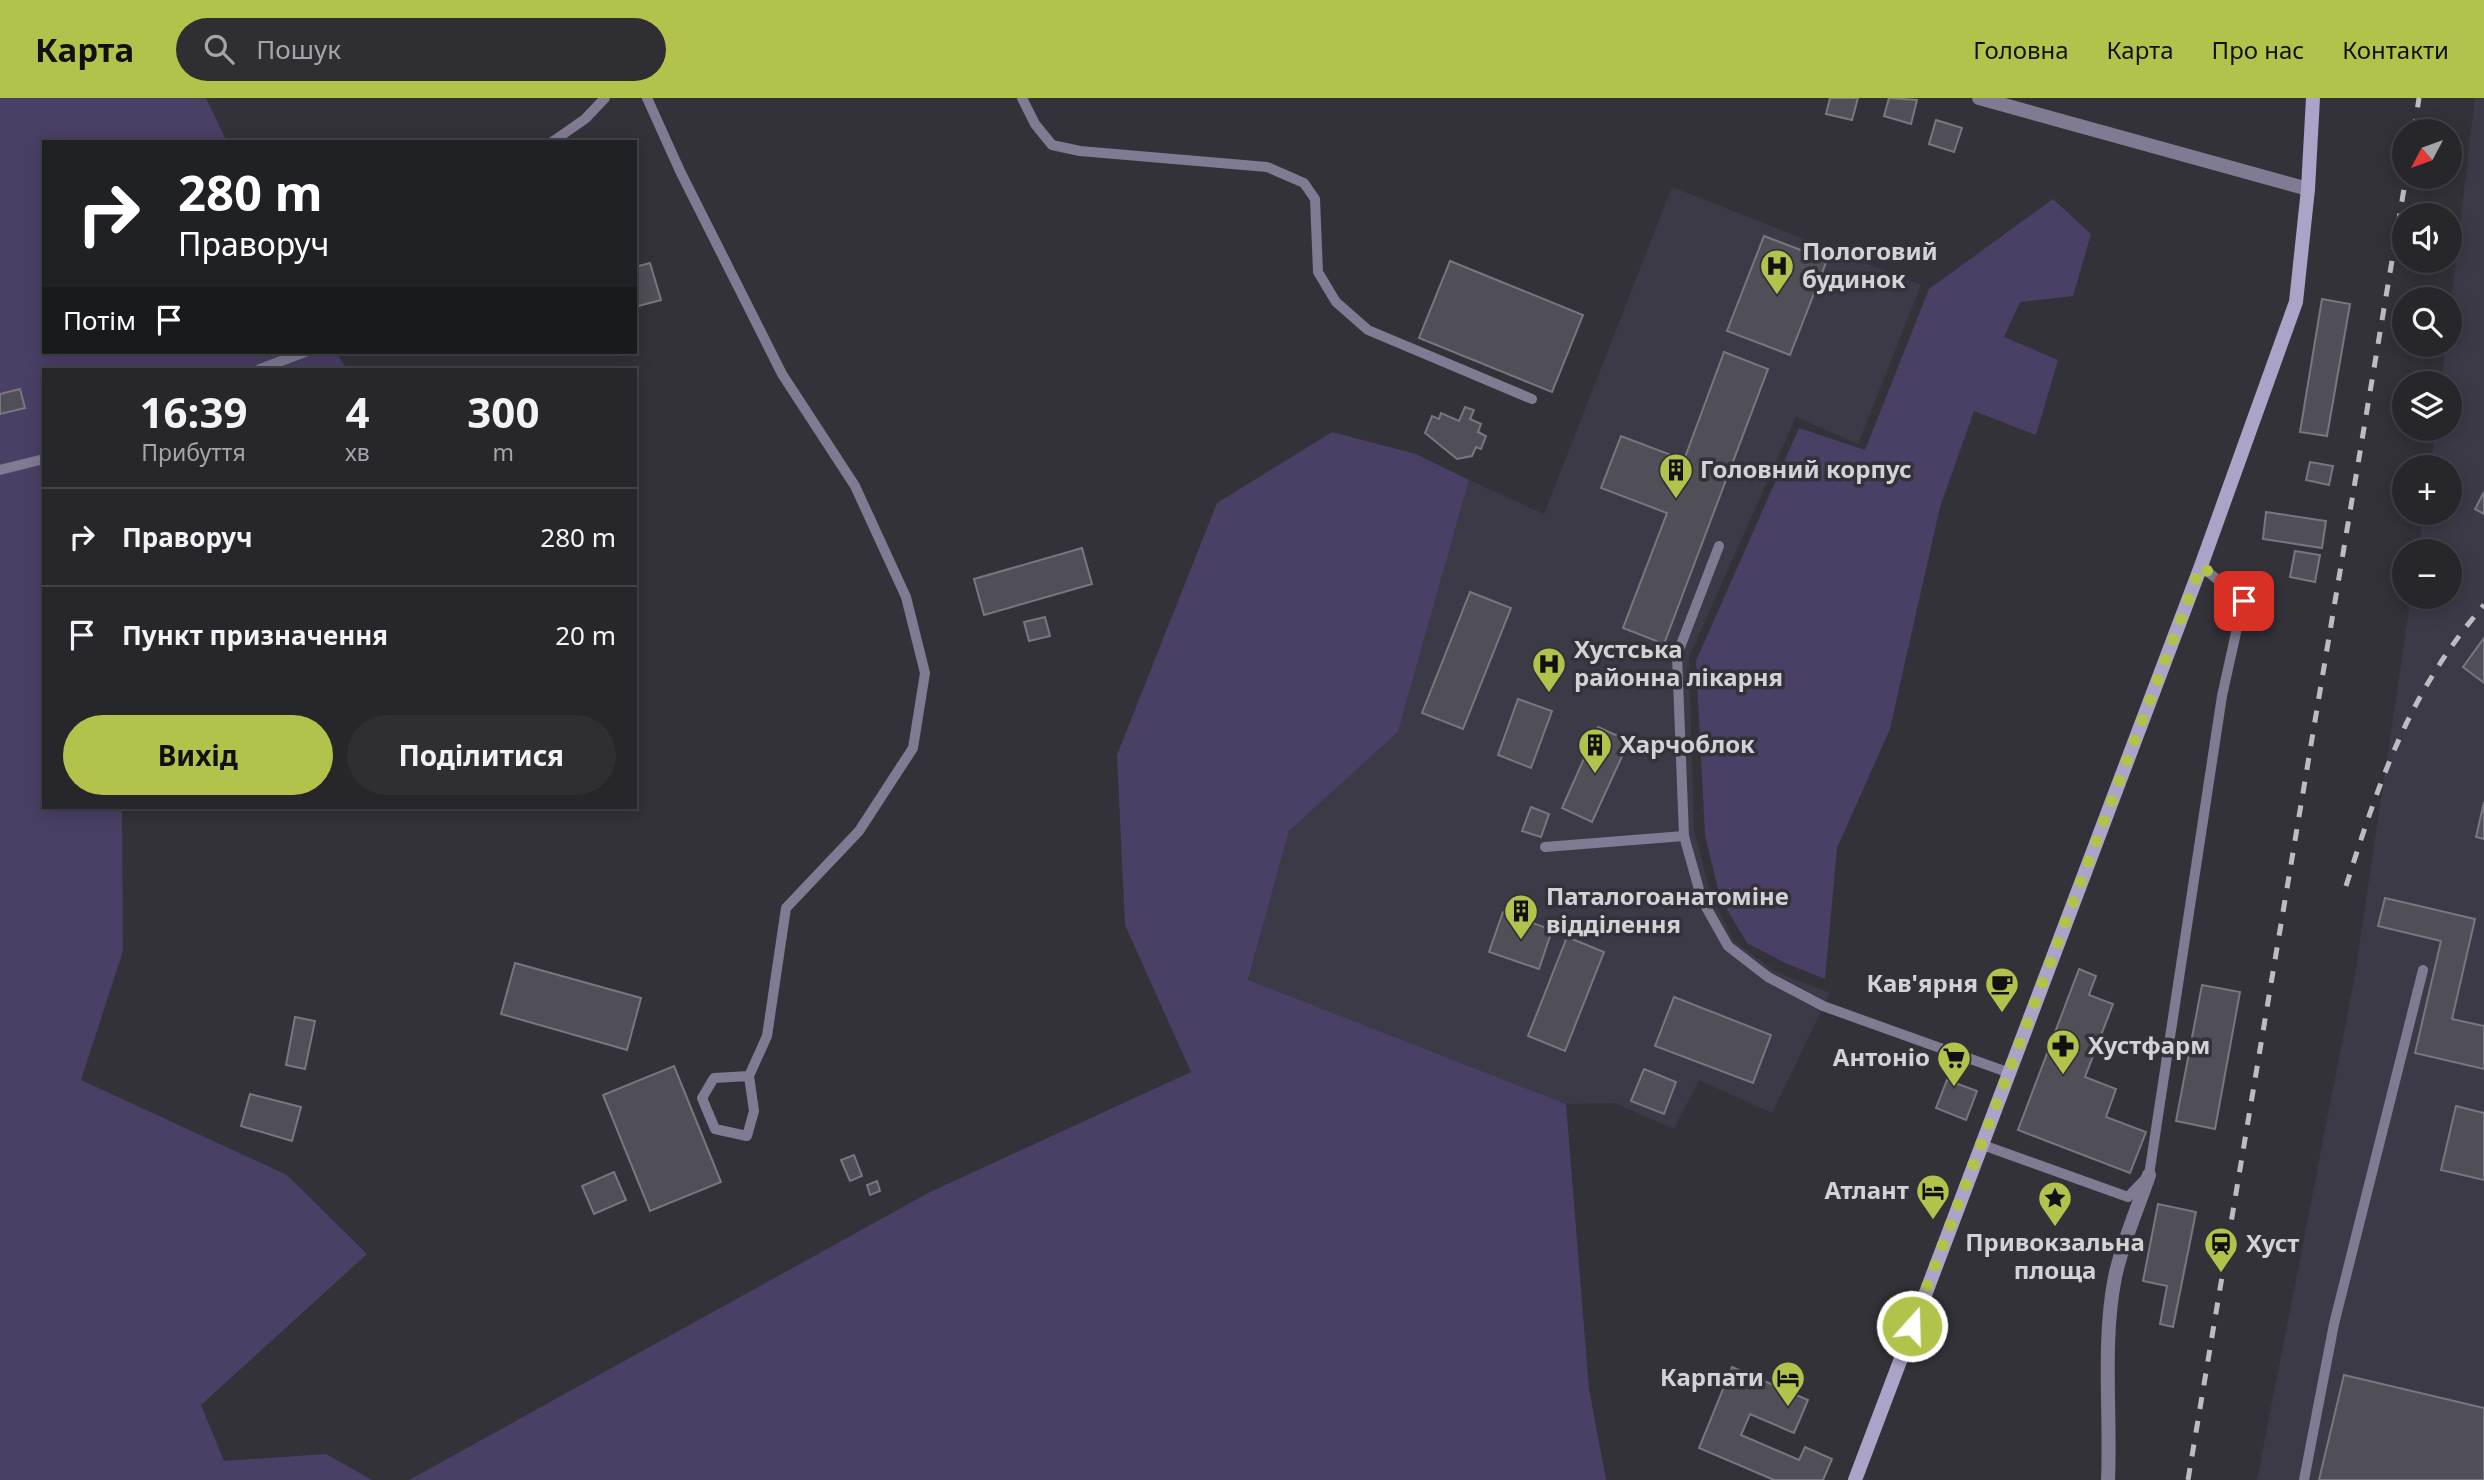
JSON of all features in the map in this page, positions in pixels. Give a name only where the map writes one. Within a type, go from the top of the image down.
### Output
[{"type":"main road","points":[[1855,1480],[2007,1072],[2201,566],[2296,302],[2314,98]]},
{"type":"street","points":[[1979,98],[2308,189]]},
{"type":"street","points":[[2108,1480],[2111,1421],[2107,1361],[2115,1276],[2149,1175]]},
{"type":"lane","points":[[555,140],[585,119],[605,98]]},
{"type":"lane","points":[[648,98],[680,171],[782,374],[855,486],[906,597],[925,673],[913,748],[859,831],[786,908],[767,1036],[749,1076],[754,1111],[747,1136],[715,1129],[702,1098],[714,1078],[749,1076]]},
{"type":"lane","points":[[1022,98],[1035,124],[1052,145],[1080,151],[1267,167],[1304,183],[1315,199],[1318,272],[1336,302],[1368,330],[1532,399]]},
{"type":"lane","points":[[263,368],[300,354]]},
{"type":"lane","points":[[0,470],[42,460]]},
{"type":"lane","points":[[1719,546],[1677,655],[1684,836],[1702,900],[1728,946],[1768,978],[1823,1006],[2007,1072]]},
{"type":"lane","points":[[1980,1144],[2128,1197],[2149,1175],[2222,696],[2244,601],[2201,566]]},
{"type":"lane","points":[[1545,847],[1684,836]]},
{"type":"lane","points":[[2304,1480],[2334,1324],[2423,970]]},
{"type":"shaded area","points":[[0,98],[206,98],[226,140],[42,140],[42,354],[337,354],[346,368],[42,368],[42,809],[122,809],[123,951],[81,1080],[287,1175],[367,1254],[201,1405],[224,1461],[326,1454],[372,1480],[0,1480]]},
{"type":"shaded area","points":[[2475,98],[2484,98],[2484,1480],[2257,1480],[2354,981],[2409,609],[2462,609],[2462,539],[2420,539],[2422,525],[2462,525],[2462,455],[2432,455],[2434,441],[2462,441],[2462,371],[2443,371],[2444,357],[2462,357],[2462,287],[2453,287],[2454,273],[2462,273],[2462,208]]},
{"type":"shaded area","name":"Хустська районна лікарня","points":[[1672,187],[1921,285],[1858,444],[1796,417],[1689,657],[1694,830],[1711,895],[1734,941],[1776,972],[1830,993],[1772,1113],[1699,1080],[1674,1129],[1615,1103],[1566,1104],[1248,981],[1289,831],[1398,732],[1469,480],[1544,514]]},
{"type":"shaded area","points":[[2053,199],[2091,234],[2073,296],[2020,302],[2004,337],[2058,360],[2036,435],[1974,411],[1940,507],[1890,729],[1837,848],[1825,979],[1785,963],[1747,943],[1720,898],[1705,835],[1696,661],[1799,428],[1865,450],[1929,289]]},
{"type":"shaded area","points":[[1332,432],[1416,454],[1469,480],[1398,732],[1289,831],[1248,980],[1566,1104],[1589,1389],[1606,1480],[409,1480],[930,1192],[1191,1072],[1125,925],[1117,755],[1217,503]]},
{"type":"building","points":[[1830,98],[1858,98],[1852,120],[1826,114]]},
{"type":"building","points":[[1889,98],[1917,100],[1911,124],[1884,116]]},
{"type":"building","points":[[1936,120],[1962,128],[1954,152],[1929,144]]},
{"type":"building","name":"Пологовий будинок","points":[[1764,236],[1827,260],[1790,355],[1727,331]]},
{"type":"building","points":[[1450,261],[1583,315],[1552,392],[1419,338]]},
{"type":"building","points":[[650,263],[661,300],[637,306],[637,266]]},
{"type":"building","points":[[2322,299],[2350,304],[2327,436],[2300,432]]},
{"type":"building","name":"Головний корпус","points":[[1724,352],[1768,369],[1664,644],[1623,628],[1667,513],[1601,488],[1621,436],[1684,460]]},
{"type":"building","points":[[20,389],[25,408],[0,414],[0,394]]},
{"type":"building","points":[[1465,407],[1474,410],[1470,419],[1481,424],[1478,432],[1486,436],[1481,449],[1476,447],[1472,456],[1457,459],[1425,433],[1432,416],[1439,419],[1441,413],[1459,421]]},
{"type":"building","points":[[2310,462],[2333,466],[2329,485],[2306,480]]},
{"type":"building","points":[[2484,492],[2484,514],[2475,509]]},
{"type":"building","points":[[2266,512],[2326,521],[2322,548],[2263,539]]},
{"type":"building","points":[[1082,548],[1092,584],[984,615],[974,579]]},
{"type":"building","points":[[2295,551],[2320,555],[2315,582],[2290,577]]},
{"type":"building","points":[[1470,592],[1511,608],[1463,729],[1422,713]]},
{"type":"building","points":[[1045,617],[1050,636],[1029,641],[1024,622]]},
{"type":"building","points":[[2484,638],[2484,683],[2463,667]]},
{"type":"building","points":[[1518,699],[1552,711],[1531,768],[1498,755]]},
{"type":"building","name":"Харчоблок","points":[[1598,727],[1629,741],[1592,822],[1562,808]]},
{"type":"building","points":[[2484,802],[2484,839],[2476,837]]},
{"type":"building","points":[[1531,807],[1549,814],[1541,837],[1522,831]]},
{"type":"building","points":[[2385,898],[2475,919],[2452,1019],[2484,1026],[2484,1069],[2415,1053],[2441,941],[2378,926]]},
{"type":"building","name":"Паталогоанатоміне відділення","points":[[1503,912],[1552,930],[1539,969],[1489,952]]},
{"type":"building","points":[[1567,937],[1604,952],[1565,1051],[1528,1036]]},
{"type":"building","points":[[515,963],[641,998],[627,1050],[501,1014]]},
{"type":"building","points":[[2079,969],[2096,976],[2089,995],[2113,1004],[2085,1077],[2116,1089],[2106,1117],[2146,1132],[2130,1173],[2018,1130]]},
{"type":"building","points":[[2202,985],[2240,992],[2215,1129],[2176,1121]]},
{"type":"building","points":[[1674,997],[1771,1035],[1753,1083],[1655,1046]]},
{"type":"building","points":[[295,1017],[315,1021],[305,1069],[286,1065]]},
{"type":"building","points":[[674,1066],[721,1182],[650,1211],[603,1095]]},
{"type":"building","points":[[1644,1069],[1676,1082],[1664,1114],[1631,1101]]},
{"type":"building","points":[[1947,1080],[1977,1091],[1966,1120],[1936,1108]]},
{"type":"building","points":[[250,1094],[301,1107],[292,1141],[241,1126]]},
{"type":"building","points":[[2456,1106],[2484,1113],[2484,1180],[2441,1170]]},
{"type":"building","points":[[854,1155],[862,1176],[850,1181],[841,1160]]},
{"type":"building","points":[[614,1172],[626,1200],[594,1214],[582,1186]]},
{"type":"building","points":[[877,1181],[880,1191],[870,1195],[867,1185]]},
{"type":"building","points":[[2158,1204],[2196,1212],[2173,1327],[2160,1324],[2167,1286],[2143,1281]]},
{"type":"building","points":[[1732,1367],[1808,1400],[1794,1433],[1750,1414],[1741,1435],[1799,1460],[1805,1447],[1832,1459],[1823,1480],[1774,1480],[1699,1448]]},
{"type":"building","points":[[2344,1375],[2484,1408],[2484,1480],[2319,1480]]},
{"type":"railway","points":[[2416,119],[2419,98]]},
{"type":"railway","points":[[2188,1480],[2404,189]]},
{"type":"railway","points":[[2346,886],[2371,809],[2416,704],[2458,638],[2484,605]]},
{"type":"place","name":"Пологовий будинок","points":[[1777,296]]},
{"type":"place","name":"Головний корпус","points":[[1676,500]]},
{"type":"place","name":"Хустська районна лікарня","points":[[1549,694]]},
{"type":"place","name":"Харчоблок","points":[[1595,775]]},
{"type":"place","name":"Паталогоанатоміне відділення","points":[[1521,941]]},
{"type":"place","name":"Кав'ярня","points":[[2002,1014]]},
{"type":"place","name":"Хустфарм","points":[[2063,1076]]},
{"type":"place","name":"Антоніо","points":[[1954,1088]]},
{"type":"place","name":"Атлант","points":[[1933,1221]]},
{"type":"place","name":"Привокзальна площа","points":[[2055,1228]]},
{"type":"place","name":"Хуст","points":[[2221,1274]]},
{"type":"place","name":"Карпати","points":[[1788,1408]]},
{"type":"route","points":[[1912,1326],[2201,566],[2244,601]]}]
